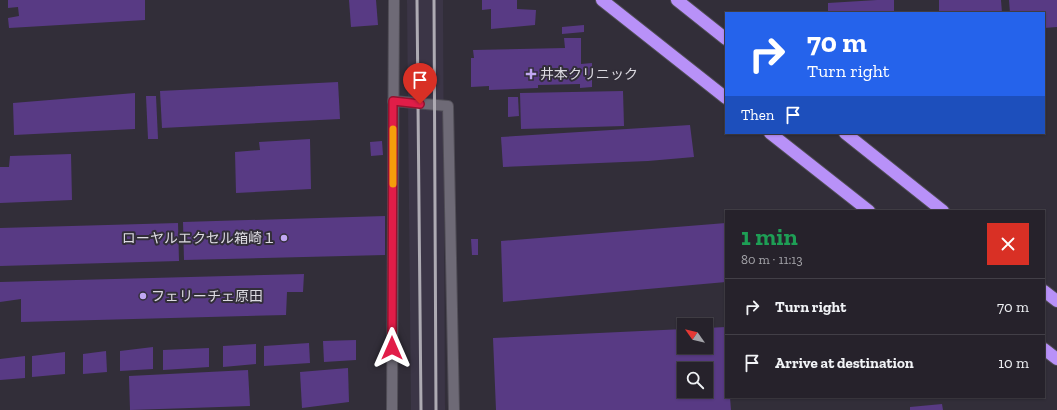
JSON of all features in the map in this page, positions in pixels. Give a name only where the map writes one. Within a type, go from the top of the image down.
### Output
[{"type":"highway","points":[[602,0],[725,97]]},
{"type":"highway","points":[[677,0],[725,38]]},
{"type":"highway","points":[[771,134],[868,210]]},
{"type":"highway","points":[[846,134],[942,210]]},
{"type":"highway","points":[[1045,292],[1057,301]]},
{"type":"highway","points":[[1045,350],[1057,359]]},
{"type":"street","points":[[392,410],[394,0]]},
{"type":"street","points":[[393,101],[448,106],[454,410]]},
{"type":"shaded area","points":[[407,0],[443,0],[445,410],[411,410]]},
{"type":"building","points":[[8,0],[145,0],[145,20],[9,28],[8,18],[19,16],[18,7],[8,8]]},
{"type":"building","points":[[349,0],[376,0],[378,25],[351,27]]},
{"type":"building","points":[[482,0],[517,0],[517,9],[536,10],[535,25],[491,29],[491,9],[482,10]]},
{"type":"building","points":[[894,0],[894,12],[828,12],[828,3]]},
{"type":"building","points":[[939,0],[1001,0],[1002,12],[939,12]]},
{"type":"building","points":[[1009,0],[1057,0],[1057,27],[1045,28],[1045,12],[1010,12]]},
{"type":"building","points":[[584,25],[584,32],[562,34],[562,27]]},
{"type":"building","name":"井本クリニック","points":[[564,38],[581,38],[581,64],[592,63],[592,87],[580,88],[580,84],[538,85],[538,88],[489,90],[489,86],[471,87],[471,58],[474,58],[473,50],[565,48]]},
{"type":"building","points":[[338,82],[340,119],[162,128],[160,91]]},
{"type":"building","points":[[623,91],[624,126],[521,129],[520,93]]},
{"type":"building","points":[[135,93],[135,129],[14,135],[13,103]]},
{"type":"building","points":[[146,96],[156,96],[158,139],[148,139]]},
{"type":"building","points":[[508,97],[518,97],[519,116],[508,117]]},
{"type":"building","points":[[690,125],[694,157],[648,161],[503,167],[501,137]]},
{"type":"building","points":[[310,139],[311,189],[236,193],[235,152],[260,150],[259,142]]},
{"type":"building","points":[[382,141],[383,155],[371,156],[370,142]]},
{"type":"building","points":[[71,154],[72,200],[0,203],[0,167],[9,167],[10,156]]},
{"type":"building","name":"ローヤルエクセル箱崎１","points":[[385,216],[385,255],[184,260],[183,222]]},
{"type":"building","points":[[178,223],[179,261],[0,266],[0,228]]},
{"type":"building","points":[[725,223],[725,282],[503,302],[501,241]]},
{"type":"building","points":[[471,239],[478,239],[478,255],[472,255]]},
{"type":"building","name":"フェリーチェ原田","points":[[304,274],[303,292],[287,292],[286,315],[21,322],[21,299],[0,302],[0,282]]},
{"type":"building","points":[[725,327],[725,398],[730,398],[731,410],[496,410],[493,338],[677,329],[677,354],[713,354],[713,328]]},
{"type":"building","points":[[356,340],[356,360],[324,362],[323,341]]},
{"type":"building","points":[[309,343],[310,363],[264,366],[264,346]]},
{"type":"building","points":[[256,344],[256,364],[223,367],[223,346]]},
{"type":"building","points":[[153,347],[153,369],[120,371],[120,351]]},
{"type":"building","points":[[209,348],[209,367],[163,370],[163,350]]},
{"type":"building","points":[[106,351],[107,372],[83,374],[83,354]]},
{"type":"building","points":[[65,352],[65,374],[32,377],[32,356]]},
{"type":"building","points":[[25,356],[25,378],[0,380],[0,359]]},
{"type":"building","points":[[348,368],[349,402],[302,408],[300,372]]},
{"type":"building","points":[[248,370],[250,406],[130,410],[129,376]]},
{"type":"building","points":[[942,404],[943,410],[910,410],[910,407]]},
{"type":"railway","points":[[417,0],[421,410]]},
{"type":"railway","points":[[434,0],[436,410]]},
{"type":"slow traffic","points":[[393,129],[393,184]]},
{"type":"place","name":"井本クリニック","points":[[531,74]]},
{"type":"place","name":"ローヤルエクセル箱崎１","points":[[284,238]]},
{"type":"place","name":"フェリーチェ原田","points":[[143,296]]},
{"type":"route","points":[[392,348],[393,101],[420,104]]}]
